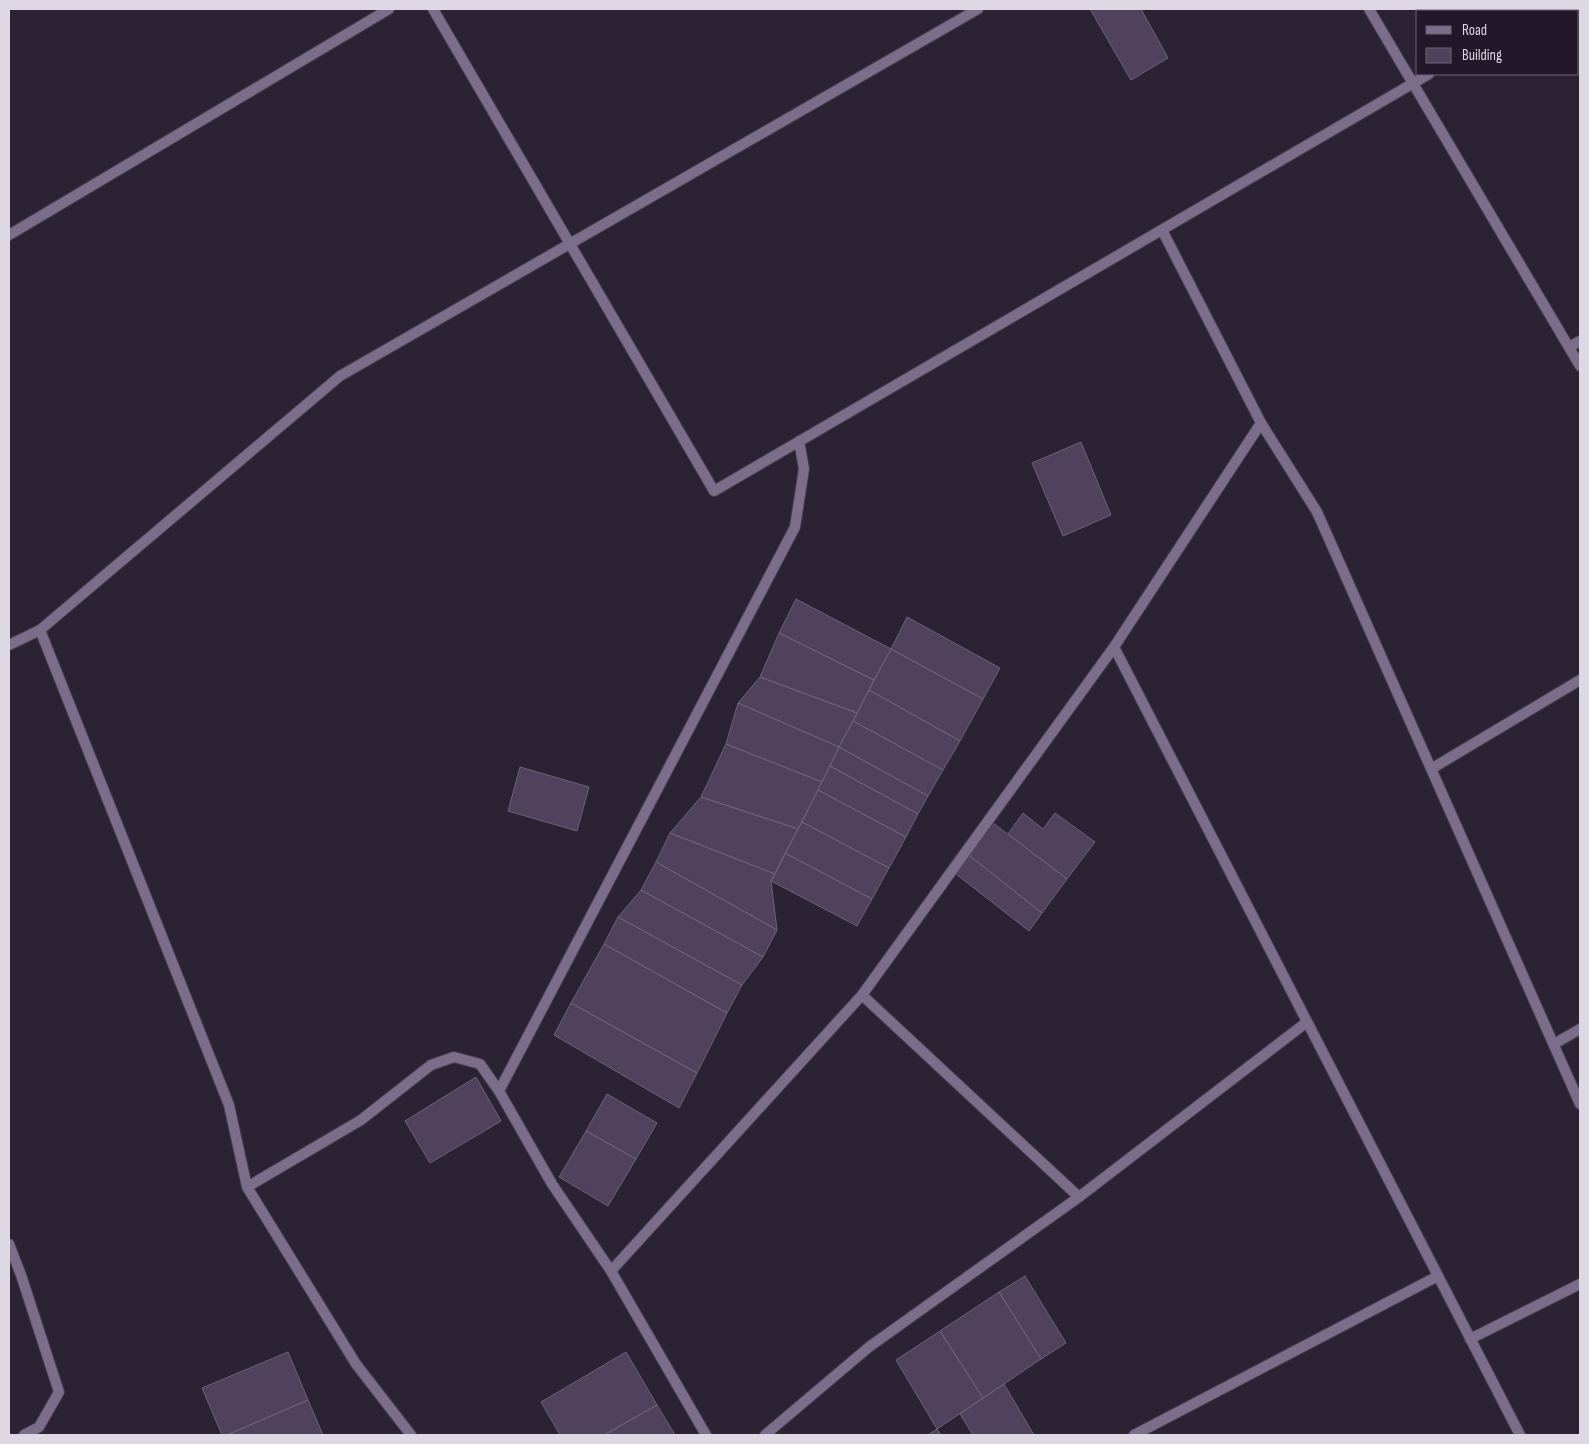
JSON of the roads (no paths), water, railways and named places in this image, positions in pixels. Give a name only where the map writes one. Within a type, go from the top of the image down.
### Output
[{"type":"street","points":[[9,234],[389,9]]},
{"type":"street","points":[[433,9],[714,491],[1427,75]]},
{"type":"street","points":[[9,645],[40,630],[340,376],[978,9]]},
{"type":"street","points":[[1369,9],[1580,366]]},
{"type":"street","points":[[1162,230],[1262,423],[1317,512],[1580,1104]]},
{"type":"street","points":[[1569,347],[1580,341]]},
{"type":"street","points":[[611,1271],[862,995],[1114,647],[1262,423]]},
{"type":"street","points":[[499,1090],[795,527],[804,468],[799,441]]},
{"type":"street","points":[[40,630],[229,1105],[247,1187],[356,1364],[411,1435]]},
{"type":"street","points":[[1114,647],[1520,1435]]},
{"type":"street","points":[[1431,769],[1580,680]]},
{"type":"street","points":[[862,995],[1079,1197]]},
{"type":"street","points":[[765,1435],[869,1347],[1079,1197],[1307,1022]]},
{"type":"street","points":[[1554,1044],[1580,1029]]},
{"type":"street","points":[[247,1187],[361,1120],[431,1064],[454,1057],[480,1064],[499,1090],[552,1184],[611,1271],[706,1435]]},
{"type":"street","points":[[9,1244],[59,1392],[40,1431],[24,1435]]},
{"type":"street","points":[[1134,1435],[1438,1276]]},
{"type":"street","points":[[1470,1339],[1580,1284]]}]
